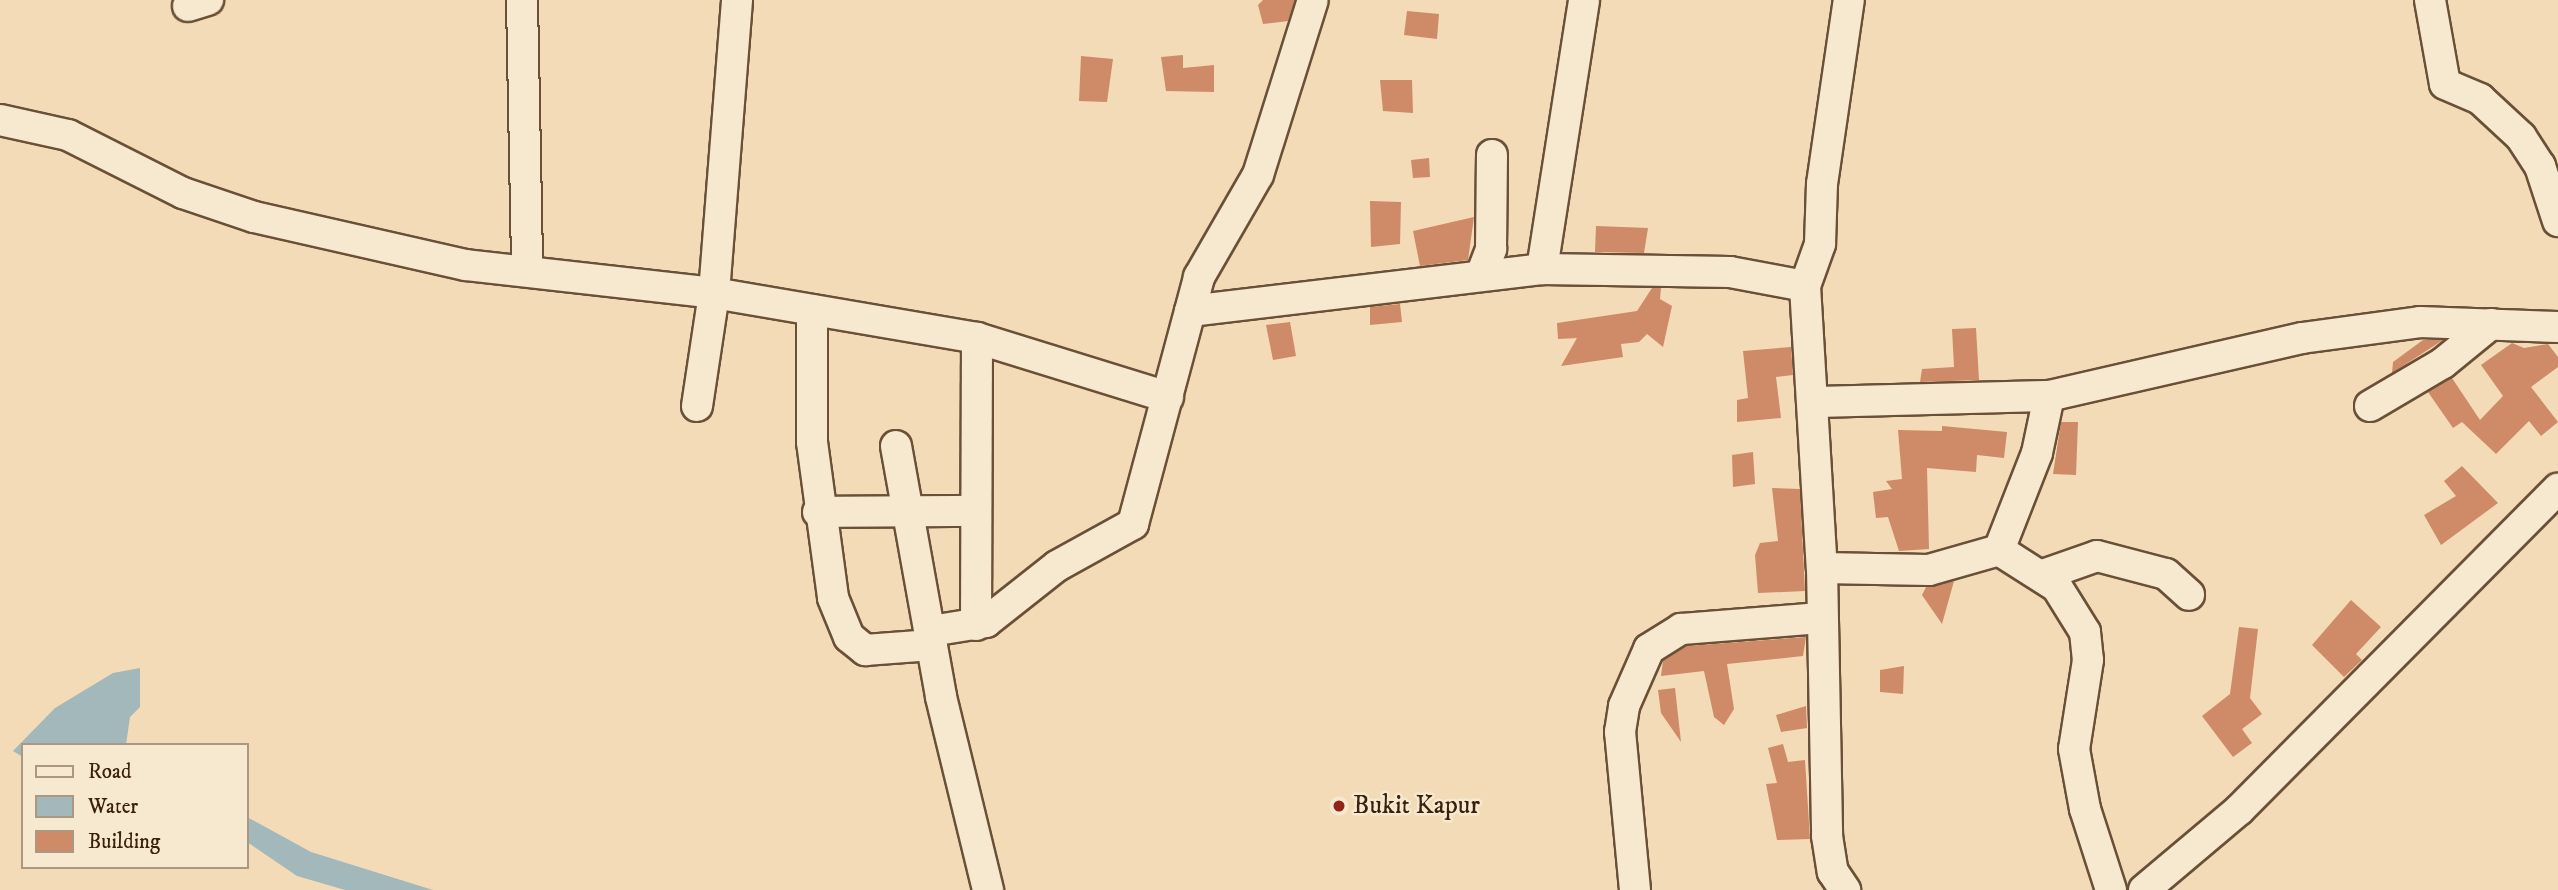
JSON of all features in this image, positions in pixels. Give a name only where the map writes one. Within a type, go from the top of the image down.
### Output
[{"type":"street","points":[[522,0],[527,271]]},
{"type":"street","points":[[697,406],[714,293],[737,0]]},
{"type":"street","points":[[812,310],[818,512],[833,598],[856,645],[873,653],[932,638],[976,625],[1015,604],[1057,566],[1133,524],[1203,264],[1258,175],[1313,0]]},
{"type":"street","points":[[1542,269],[1584,0]]},
{"type":"street","points":[[1834,884],[1823,776],[1822,568],[1804,286],[1820,244],[1822,184],[1849,0]]},
{"type":"street","points":[[2430,0],[2445,84],[2480,99],[2521,137],[2540,166],[2558,221]]},
{"type":"street","points":[[0,120],[68,135],[183,193],[254,217],[466,265],[714,293],[977,338],[1168,397]]},
{"type":"street","points":[[1482,273],[1491,249],[1492,155]]},
{"type":"street","points":[[1190,311],[1482,273],[1542,269],[1730,272],[1804,286]]},
{"type":"street","points":[[1813,402],[2049,396],[2302,338],[2420,322],[2558,327]]},
{"type":"street","points":[[2371,406],[2443,363],[2491,324]]},
{"type":"street","points":[[976,625],[977,338]]},
{"type":"street","points":[[2000,550],[2038,453],[2049,396]]},
{"type":"street","points":[[896,446],[932,638],[988,890]]},
{"type":"street","points":[[2144,890],[2259,791],[2558,489]]},
{"type":"street","points":[[818,512],[976,511]]},
{"type":"street","points":[[1822,568],[1929,570],[2000,550],[2043,575],[2070,603],[2085,632],[2088,660],[2074,749],[2085,809],[2111,890]]},
{"type":"street","points":[[2043,575],[2097,556],[2166,575],[2189,595]]},
{"type":"street","points":[[1635,890],[1620,732],[1624,706],[1649,649],[1681,629],[1822,618]]},
{"type":"water","points":[[140,668],[140,707],[130,717],[126,743],[21,743],[21,756],[13,751],[55,708],[113,673]]},
{"type":"water","points":[[248,818],[311,852],[433,890],[345,890],[297,876],[248,843]]},
{"type":"building","points":[[1263,0],[1295,0],[1288,21],[1263,24],[1258,5]]},
{"type":"building","points":[[1407,11],[1439,14],[1437,39],[1404,35]]},
{"type":"building","points":[[1183,55],[1183,68],[1214,65],[1214,92],[1166,91],[1161,57]]},
{"type":"building","points":[[1081,56],[1113,59],[1107,102],[1079,101]]},
{"type":"building","points":[[1380,80],[1412,80],[1413,113],[1383,111]]},
{"type":"building","points":[[1429,158],[1430,177],[1413,178],[1411,160]]},
{"type":"building","points":[[1370,201],[1401,202],[1400,244],[1371,247]]},
{"type":"building","points":[[1474,217],[1468,260],[1420,266],[1413,231]]},
{"type":"building","points":[[1596,226],[1648,228],[1644,253],[1595,252]]},
{"type":"building","points":[[1652,288],[1661,288],[1660,299],[1672,306],[1663,347],[1647,334],[1639,342],[1621,344],[1623,357],[1561,366],[1577,338],[1558,339],[1557,323],[1637,311]]},
{"type":"building","points":[[1400,304],[1402,322],[1370,325],[1370,307]]},
{"type":"building","points":[[1290,322],[1296,356],[1273,360],[1266,325]]},
{"type":"building","points":[[1976,328],[1979,380],[1920,382],[1922,369],[1954,367],[1952,329]]},
{"type":"building","points":[[2423,340],[2443,340],[2392,373],[2393,362]]},
{"type":"building","points":[[2512,343],[2524,348],[2548,344],[2558,357],[2558,367],[2531,387],[2558,422],[2541,436],[2529,421],[2496,454],[2462,422],[2453,428],[2428,392],[2452,378],[2480,420],[2503,396],[2481,365]]},
{"type":"building","points":[[1791,347],[1793,375],[1776,377],[1781,418],[1737,422],[1737,400],[1748,398],[1743,351]]},
{"type":"building","points":[[2061,422],[2078,422],[2076,475],[2053,474]]},
{"type":"building","points":[[1942,426],[2007,432],[2004,458],[1977,455],[1976,472],[1927,468],[1929,549],[1899,551],[1888,517],[1876,518],[1873,492],[1892,489],[1886,481],[1902,479],[1898,430],[1942,431]]},
{"type":"building","points":[[1753,452],[1755,484],[1733,487],[1732,455]]},
{"type":"building","points":[[2462,466],[2498,503],[2441,545],[2424,515],[2456,496],[2444,481]]},
{"type":"building","points":[[1772,488],[1800,489],[1805,591],[1758,593],[1755,555],[1760,543],[1778,541]]},
{"type":"building","points":[[1954,581],[1942,624],[1922,595],[1926,587]]},
{"type":"building","points":[[2351,600],[2381,627],[2356,654],[2362,660],[2344,677],[2312,645]]},
{"type":"building","points":[[2239,627],[2258,629],[2250,698],[2262,714],[2242,729],[2252,743],[2233,757],[2202,716],[2230,694]]},
{"type":"building","points":[[1806,637],[1803,656],[1727,664],[1734,709],[1724,725],[1714,717],[1704,671],[1661,676],[1663,661],[1687,646]]},
{"type":"building","points":[[1904,666],[1903,694],[1880,692],[1880,670]]},
{"type":"building","points":[[1675,688],[1681,742],[1661,713],[1658,690]]},
{"type":"building","points":[[1806,706],[1807,728],[1781,732],[1776,715]]},
{"type":"building","points":[[1783,744],[1788,762],[1805,760],[1810,839],[1777,840],[1766,784],[1777,783],[1768,748]]},
{"type":"place","name":"Bukit Kapur","points":[[1339,806]]}]
